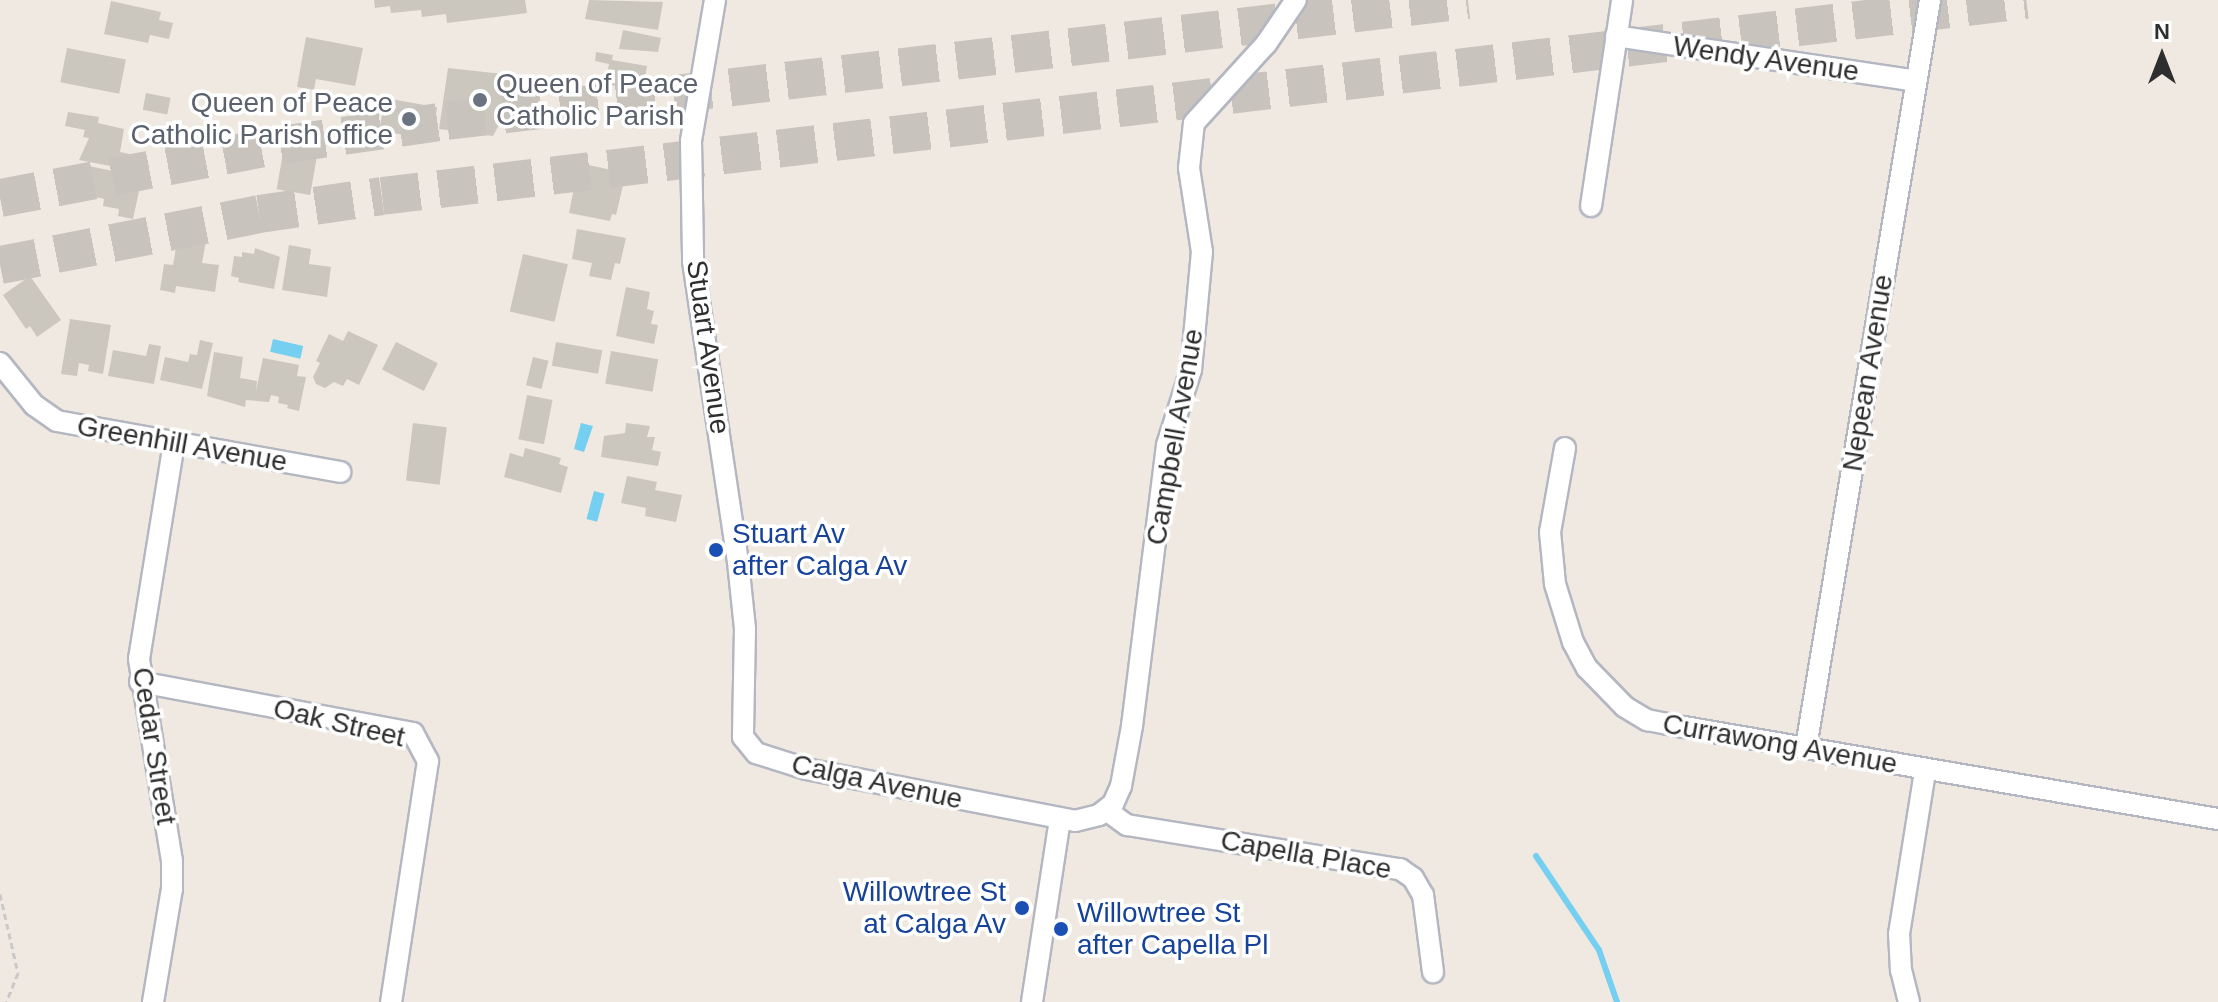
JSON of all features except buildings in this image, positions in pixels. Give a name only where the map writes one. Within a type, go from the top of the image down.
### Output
[{"type":"street","name":"Stuart Avenue","points":[[715,0],[691,141],[693,261],[738,562],[745,629],[743,696]]},
{"type":"street","name":"Campbell Avenue","points":[[1106,810],[1121,786],[1132,726],[1167,445],[1191,370],[1202,252],[1189,168],[1194,123],[1266,44],[1296,0]]},
{"type":"street","points":[[1591,206],[1622,0]]},
{"type":"street","name":"Nepean Avenue","points":[[1806,747],[1930,0]]},
{"type":"street","name":"Wendy Avenue","points":[[1616,36],[1916,81]]},
{"type":"street","name":"Greenhill Avenue","points":[[0,363],[34,405],[57,421],[340,472]]},
{"type":"street","name":"Cedar Street","points":[[153,1002],[172,889],[172,861],[140,682],[140,636],[174,443]]},
{"type":"street","name":"Currawong Avenue","points":[[1565,448],[1550,532],[1551,558],[1561,610],[1587,668],[1606,691],[1647,720],[1925,771],[2218,819]]},
{"type":"street","name":"Oak Street","points":[[140,682],[413,733],[428,761],[391,1002]]},
{"type":"street","name":"Calga Avenue","points":[[743,696],[741,731],[756,753],[806,769],[1060,820]]},
{"type":"street","points":[[1909,1002],[1901,971],[1899,934],[1925,771]]},
{"type":"street","points":[[1032,1002],[1060,820],[1088,819],[1106,810]]},
{"type":"street","name":"Capella Place","points":[[1106,810],[1127,825],[1400,869],[1413,878],[1423,895],[1433,972]]},
{"type":"path","points":[[0,894],[18,973],[6,1002]]},
{"type":"water","points":[[273,339],[303,346],[300,359],[270,352]]},
{"type":"water","points":[[581,423],[593,426],[584,452],[574,449]]},
{"type":"water","points":[[594,491],[605,494],[597,522],[586,519]]},
{"type":"waterway","points":[[1536,856],[1599,950],[1617,1002]]},
{"type":"tunnel","points":[[0,198],[287,144],[447,121],[1468,0]]},
{"type":"tunnel","points":[[0,265],[259,214],[382,196],[2026,0]]},
{"type":"place","name":"Queen of Peace Catholic Parish","points":[[480,100]]},
{"type":"place","name":"Queen of Peace Catholic Parish office","points":[[409,119]]},
{"type":"place","name":"Stuart Av after Calga Av","points":[[716,550]]},
{"type":"place","name":"Willowtree St at Calga Av","points":[[1022,908]]},
{"type":"place","name":"Willowtree St after Capella Pl","points":[[1061,929]]}]
